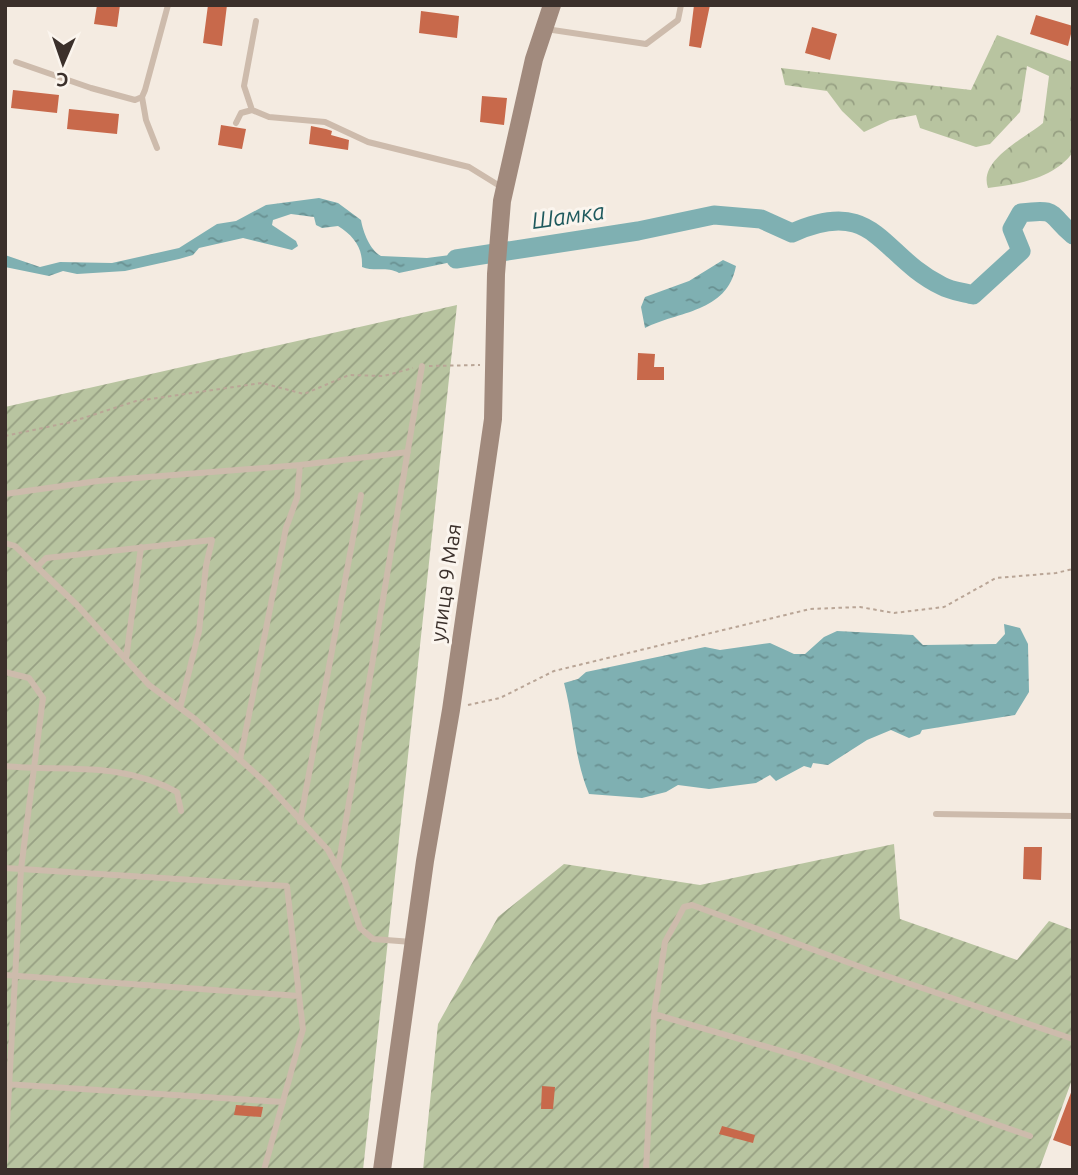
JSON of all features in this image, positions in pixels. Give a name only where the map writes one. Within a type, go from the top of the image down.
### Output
[{"type":"main road","name":"улица 9 Мая","points":[[383,1170],[414,942],[493,419],[496,274],[505,189],[552,5]]},
{"type":"lane","points":[[157,148],[146,120],[142,97],[158,49],[167,5]]},
{"type":"lane","points":[[544,29],[646,44],[678,20],[681,5]]},
{"type":"lane","points":[[252,110],[244,86],[256,21]]},
{"type":"lane","points":[[16,62],[115,95],[135,100],[142,97]]},
{"type":"lane","points":[[236,123],[241,113],[252,110],[269,117],[325,122],[368,142],[469,167],[505,189]]},
{"type":"lane","points":[[338,868],[422,366]]},
{"type":"lane","points":[[5,494],[98,481],[300,465],[408,452]]},
{"type":"lane","points":[[240,760],[286,528],[297,498],[300,465]]},
{"type":"lane","points":[[300,822],[361,495]]},
{"type":"lane","points":[[37,567],[46,558],[212,540],[206,566],[199,631],[180,708]]},
{"type":"lane","points":[[5,543],[15,546],[77,605],[149,685],[240,760],[328,850],[338,868],[360,928],[373,939],[414,942]]},
{"type":"lane","points":[[126,659],[141,547]]},
{"type":"lane","points":[[5,672],[29,678],[43,698],[21,869],[7,1084],[5,1160]]},
{"type":"lane","points":[[5,766],[112,771],[153,779],[177,792],[181,811]]},
{"type":"lane","points":[[936,814],[1073,816]]},
{"type":"lane","points":[[5,867],[288,886],[303,1029],[264,1170]]},
{"type":"lane","points":[[646,1170],[654,1014],[666,942],[684,907],[692,905],[866,969],[1073,1039]]},
{"type":"lane","points":[[5,975],[299,996]]},
{"type":"lane","points":[[654,1014],[812,1060],[1030,1136]]},
{"type":"lane","points":[[7,1084],[283,1102]]},
{"type":"path","points":[[5,436],[71,422],[136,401],[262,383],[304,394],[349,375],[384,376],[422,366],[495,365]]},
{"type":"path","points":[[451,710],[499,698],[554,671],[810,609],[860,607],[894,613],[944,607],[996,578],[1073,569]]},
{"type":"green space","points":[[997,35],[1073,62],[1073,152],[1046,174],[999,187],[988,188],[990,168],[1005,151],[1043,123],[1049,76],[1027,66],[1020,112],[990,144],[976,147],[920,128],[916,115],[890,120],[864,132],[842,111],[827,91],[785,85],[781,68],[971,90]]},
{"type":"green space","points":[[457,305],[363,1170],[5,1170],[5,407]]},
{"type":"green space","points":[[894,844],[900,919],[1017,960],[1049,921],[1073,930],[1073,1077],[1039,1170],[423,1170],[438,1024],[498,917],[564,864],[700,885]]},
{"type":"water","points":[[319,198],[338,203],[361,220],[368,240],[381,256],[427,258],[481,251],[480,260],[466,259],[399,273],[362,267],[361,254],[356,243],[344,230],[338,226],[322,228],[316,225],[314,217],[291,214],[273,220],[272,225],[296,241],[298,246],[292,250],[243,238],[199,248],[193,255],[179,259],[125,271],[77,274],[63,271],[49,276],[5,267],[5,255],[40,267],[60,262],[112,263],[179,248],[217,224],[236,221],[266,205]]},
{"type":"water","points":[[723,260],[736,266],[723,293],[699,308],[645,328],[641,307],[645,297],[689,281]]},
{"type":"water","points":[[1004,624],[1020,628],[1028,644],[1029,692],[1015,715],[922,730],[920,734],[909,738],[891,730],[867,740],[828,765],[813,763],[811,768],[804,766],[776,781],[770,775],[756,783],[709,789],[678,785],[666,792],[642,798],[589,794],[580,767],[564,683],[578,679],[586,672],[705,647],[720,650],[770,643],[794,654],[805,654],[824,637],[837,631],[913,635],[923,645],[996,644],[1005,634]]},
{"type":"building","points":[[97,5],[120,5],[117,27],[94,24]]},
{"type":"building","points":[[208,5],[227,5],[222,46],[203,43]]},
{"type":"building","points":[[694,5],[710,5],[701,48],[689,46]]},
{"type":"building","points":[[421,11],[459,16],[457,38],[419,33]]},
{"type":"building","points":[[1036,15],[1073,26],[1068,46],[1030,34]]},
{"type":"building","points":[[812,27],[837,34],[830,60],[805,53]]},
{"type":"building","points":[[13,90],[59,95],[57,113],[11,108]]},
{"type":"building","points":[[482,96],[507,98],[504,125],[480,122]]},
{"type":"building","points":[[69,109],[119,114],[117,134],[67,129]]},
{"type":"building","points":[[221,125],[246,129],[242,149],[218,145]]},
{"type":"building","points":[[311,126],[332,131],[331,135],[349,140],[348,150],[309,144]]},
{"type":"building","points":[[638,353],[655,354],[654,367],[664,367],[664,380],[637,380]]},
{"type":"building","points":[[1024,847],[1042,847],[1041,880],[1023,879]]},
{"type":"building","points":[[542,1086],[555,1087],[553,1109],[541,1109]]},
{"type":"building","points":[[1073,1090],[1073,1147],[1053,1140]]},
{"type":"building","points":[[236,1105],[263,1107],[261,1117],[234,1115]]},
{"type":"building","points":[[722,1126],[755,1135],[753,1143],[719,1134]]},
{"type":"waterway","name":"Шамка","points":[[456,259],[638,231],[714,215],[761,219],[792,233],[820,223],[842,221],[860,225],[875,234],[921,274],[942,286],[973,295],[1021,251],[1012,229],[1021,213],[1048,212],[1073,235]]}]
